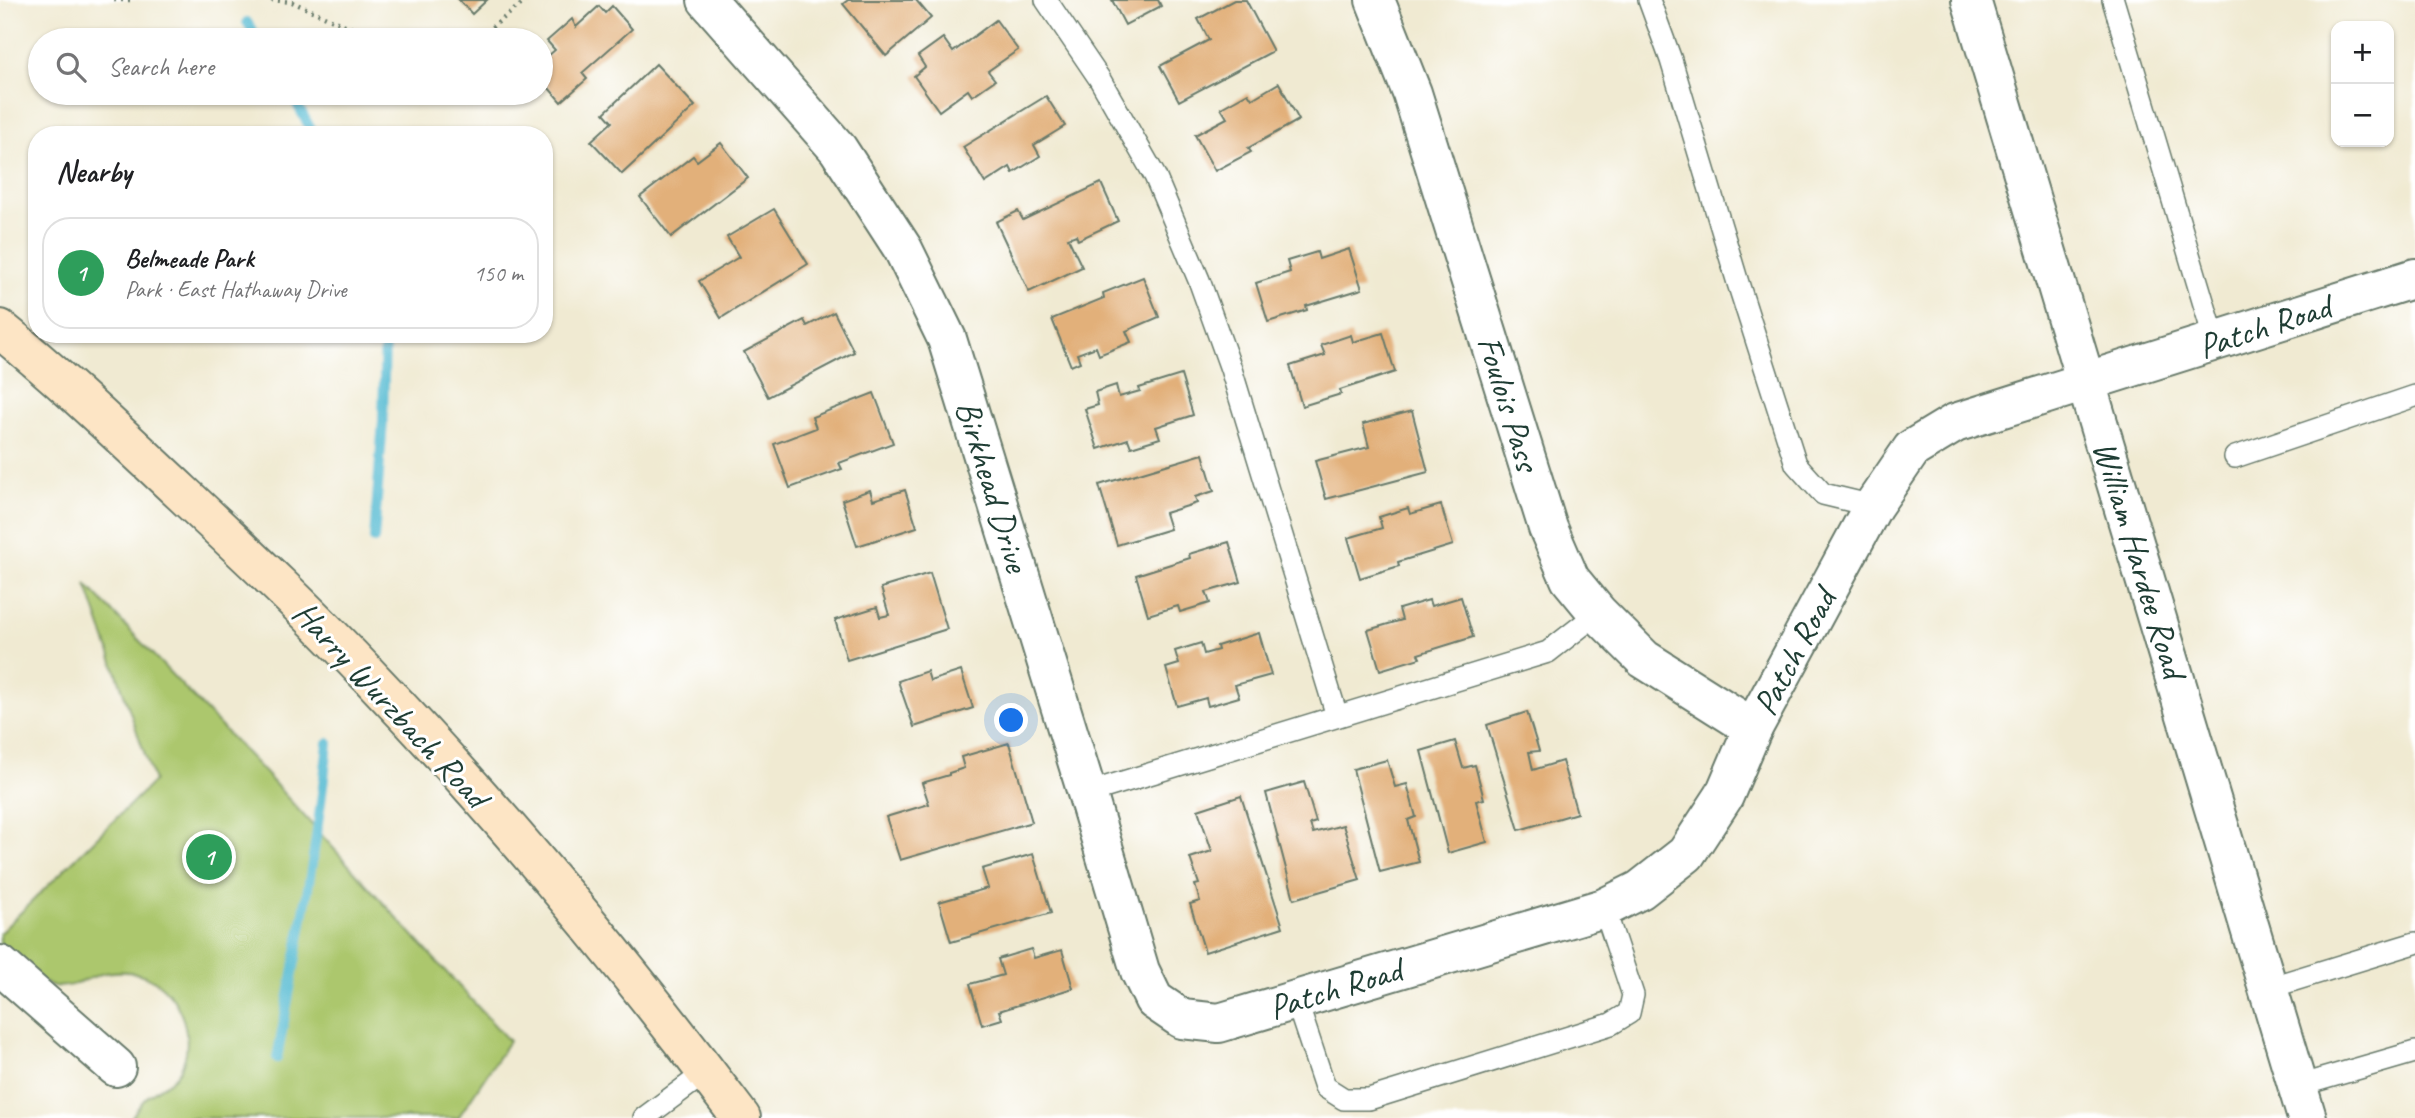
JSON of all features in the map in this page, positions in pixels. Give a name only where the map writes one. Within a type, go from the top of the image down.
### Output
[{"type":"main road","name":"Harry Wurzbach Road","points":[[0,329],[131,445],[245,552],[374,680],[505,825],[631,977],[741,1118]]},
{"type":"street","name":"Birkhead Drive","points":[[707,0],[838,149],[903,249],[942,328],[971,414],[1140,971],[1154,1000],[1182,1019]]},
{"type":"street","name":"Foulois Pass","points":[[1376,0],[1412,93],[1548,528],[1570,579],[1598,613],[1644,659],[1753,728]]},
{"type":"street","name":"William Hardee Road","points":[[1971,0],[2302,1102]]},
{"type":"street","name":"Patch Road","points":[[1182,1019],[1219,1023],[1604,908],[1640,890],[1686,854],[1724,796],[1753,728],[1873,506],[1912,449],[1955,423],[2415,278]]},
{"type":"street","points":[[0,965],[116,1067]]},
{"type":"lane","points":[[1046,0],[1099,79],[1155,176],[1199,280],[1231,369],[1337,716]]},
{"type":"lane","points":[[1649,0],[1671,60],[1738,283],[1797,464],[1823,494],[1873,506]]},
{"type":"lane","points":[[2113,0],[2215,341]]},
{"type":"lane","points":[[2235,457],[2415,396]]},
{"type":"lane","points":[[1087,793],[1548,652],[1598,613]]},
{"type":"lane","points":[[1296,1000],[1325,1087],[1344,1099],[1369,1099],[1611,1024],[1629,1013],[1633,995],[1604,908]]},
{"type":"lane","points":[[2268,988],[2415,943]]},
{"type":"lane","points":[[2302,1102],[2415,1052]]},
{"type":"lane","points":[[645,1118],[706,1072]]},
{"type":"path","points":[[114,0],[132,0]]},
{"type":"path","points":[[271,0],[291,1],[352,28]]},
{"type":"path","points":[[491,28],[527,0]]},
{"type":"green space","points":[[86,584],[264,772],[509,1041],[458,1118],[131,1118],[151,1093],[176,1075],[185,1056],[185,1027],[173,999],[152,979],[130,972],[101,974],[63,987],[50,985],[29,973],[0,945],[0,933],[154,781]]},
{"type":"building","points":[[459,0],[487,0],[472,14]]},
{"type":"building","points":[[848,0],[916,0],[931,18],[886,56],[843,4]]},
{"type":"building","points":[[1112,0],[1158,0],[1161,6],[1125,25]]},
{"type":"building","points":[[1234,0],[1246,0],[1273,51],[1179,101],[1160,66],[1209,40],[1198,19]]},
{"type":"building","points":[[599,6],[605,13],[612,6],[632,29],[582,73],[587,79],[561,102],[553,93],[553,36],[572,19],[576,27]]},
{"type":"building","points":[[996,20],[1018,50],[988,71],[995,80],[972,96],[968,90],[939,111],[914,76],[925,67],[918,56],[943,38],[953,52]]},
{"type":"building","points":[[656,64],[695,106],[622,174],[591,141],[612,122],[604,113]]},
{"type":"building","points":[[1279,83],[1299,120],[1248,148],[1251,152],[1215,171],[1195,135],[1227,118],[1221,108],[1248,93],[1252,99]]},
{"type":"building","points":[[1046,96],[1065,126],[1034,145],[1040,156],[1013,173],[1010,167],[985,183],[963,147]]},
{"type":"building","points":[[721,143],[748,178],[671,237],[640,197],[693,156],[697,161]]},
{"type":"building","points":[[1101,183],[1118,221],[1078,240],[1076,235],[1068,238],[1082,267],[1029,292],[996,222],[1018,211],[1023,220]]},
{"type":"building","points":[[774,209],[808,264],[721,318],[699,281],[739,257],[727,237]]},
{"type":"building","points":[[1349,249],[1362,289],[1306,306],[1307,310],[1268,322],[1256,283],[1290,272],[1287,261],[1317,252],[1319,259]]},
{"type":"building","points":[[1143,277],[1159,317],[1126,331],[1131,342],[1099,355],[1096,347],[1077,354],[1080,362],[1071,366],[1052,319],[1104,298],[1103,293]]},
{"type":"building","points":[[834,312],[854,352],[768,397],[744,352],[804,320],[807,326]]},
{"type":"building","points":[[1383,333],[1395,372],[1340,390],[1341,394],[1302,406],[1290,366],[1325,355],[1321,345],[1351,335],[1353,342]]},
{"type":"building","points":[[1181,375],[1193,415],[1156,427],[1160,438],[1131,447],[1128,439],[1098,449],[1085,409],[1098,405],[1095,392],[1116,385],[1119,397]]},
{"type":"building","points":[[874,393],[893,443],[839,463],[842,469],[790,488],[774,444],[816,428],[812,417]]},
{"type":"building","points":[[1412,411],[1428,472],[1326,499],[1315,461],[1369,447],[1363,424]]},
{"type":"building","points":[[1203,454],[1214,491],[1195,497],[1197,503],[1165,513],[1170,529],[1117,545],[1099,485]]},
{"type":"building","points":[[870,490],[873,500],[905,490],[917,527],[857,546],[842,500]]},
{"type":"building","points":[[1441,505],[1453,545],[1398,562],[1399,566],[1360,578],[1348,538],[1382,528],[1379,517],[1408,508],[1410,514]]},
{"type":"building","points":[[1229,542],[1241,582],[1206,592],[1210,603],[1180,612],[1178,606],[1148,615],[1136,575]]},
{"type":"building","points":[[930,573],[947,629],[847,660],[835,620],[877,607],[880,617],[889,615],[881,588]]},
{"type":"building","points":[[1461,597],[1473,637],[1418,654],[1420,658],[1380,670],[1368,630],[1402,620],[1399,609],[1429,600],[1431,606]]},
{"type":"building","points":[[1259,633],[1271,675],[1235,685],[1239,697],[1208,706],[1206,698],[1177,706],[1166,668],[1179,664],[1175,651],[1201,643],[1204,654],[1218,650],[1217,646]]},
{"type":"building","points":[[927,671],[930,681],[961,671],[973,708],[914,727],[898,681]]},
{"type":"building","points":[[1527,712],[1539,751],[1529,752],[1533,770],[1562,761],[1577,813],[1519,830],[1487,725]]},
{"type":"building","points":[[1455,741],[1463,768],[1475,765],[1484,799],[1476,801],[1487,842],[1448,853],[1421,751]]},
{"type":"building","points":[[1009,743],[1032,822],[900,860],[886,817],[929,804],[922,783],[964,768],[961,757]]},
{"type":"building","points":[[1387,760],[1395,787],[1407,784],[1416,817],[1408,820],[1419,862],[1380,872],[1353,769]]},
{"type":"building","points":[[1304,782],[1316,822],[1310,824],[1313,833],[1343,825],[1360,880],[1294,899],[1266,793]]},
{"type":"building","points":[[1241,796],[1283,927],[1205,952],[1190,904],[1200,901],[1195,885],[1199,884],[1190,858],[1212,851],[1198,810]]},
{"type":"building","points":[[1033,854],[1051,913],[951,942],[939,902],[988,888],[982,869]]},
{"type":"building","points":[[1031,949],[1034,958],[1062,950],[1073,988],[999,1011],[1002,1019],[982,1025],[970,984],[1003,975],[998,959]]},
{"type":"waterway","points":[[247,22],[251,28]]},
{"type":"waterway","points":[[298,105],[309,126]]},
{"type":"waterway","points":[[374,539],[383,421],[385,343]]},
{"type":"waterway","points":[[277,1058],[312,862],[328,743]]},
{"type":"place","name":"Belmeade Park","points":[[209,857]]}]
